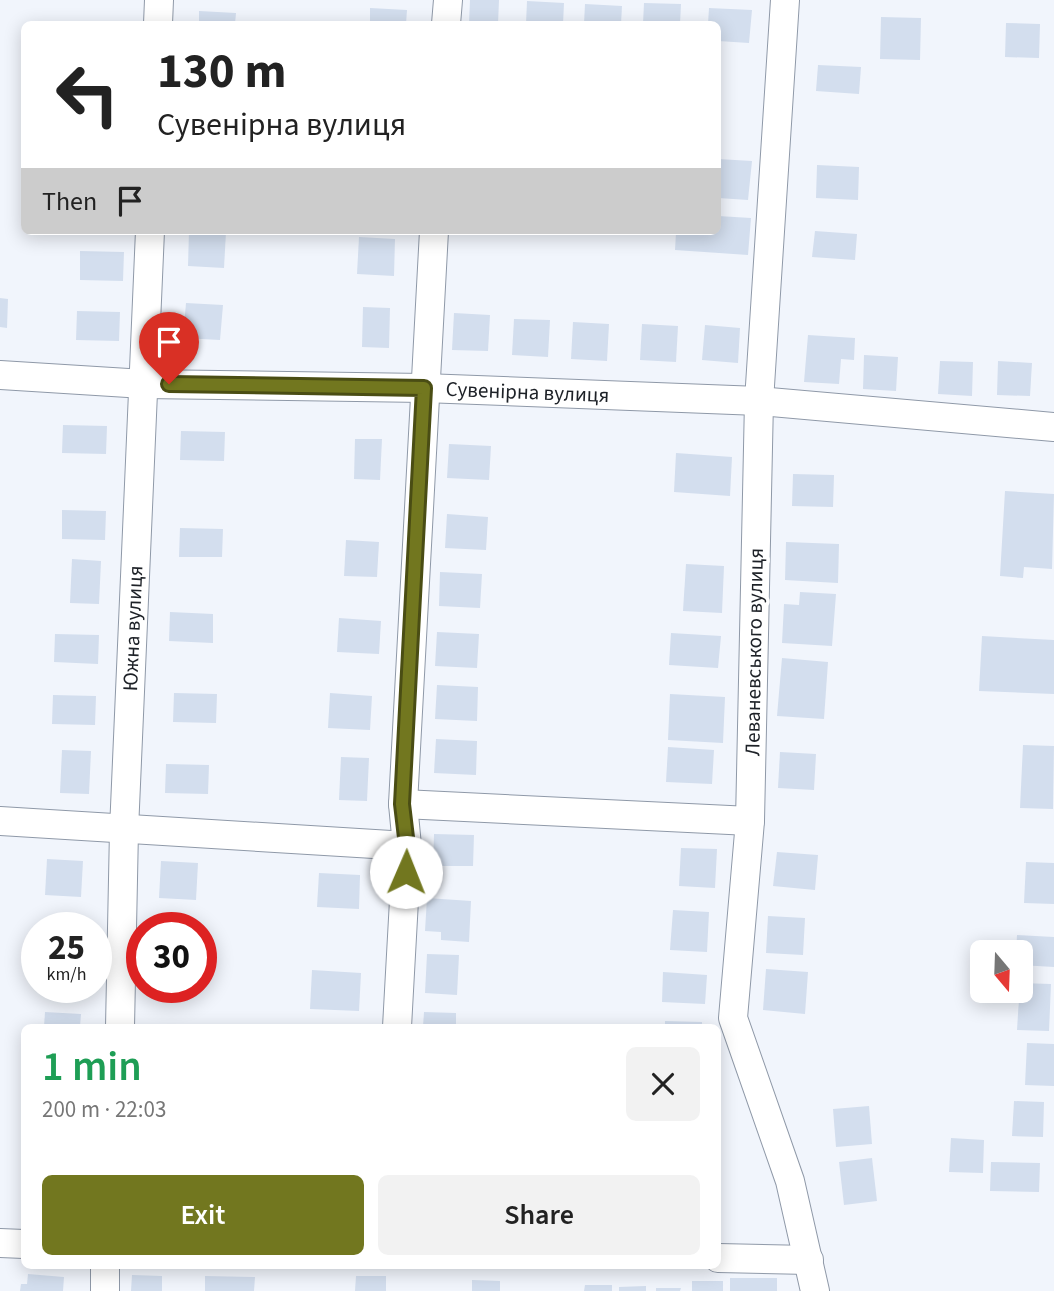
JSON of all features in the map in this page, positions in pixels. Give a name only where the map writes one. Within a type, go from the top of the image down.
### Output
[{"type":"street","points":[[158,21],[159,0]]},
{"type":"street","points":[[446,21],[448,0]]},
{"type":"street","name":"Леваневського вулиця","points":[[786,0],[759,401],[750,821],[733,1018],[790,1181],[815,1291]]},
{"type":"street","name":"Южна вулиця","points":[[120,1024],[124,830],[150,235]]},
{"type":"street","points":[[397,1024],[407,846],[402,804],[434,235]]},
{"type":"street","name":"Сувенірна вулиця","points":[[0,375],[144,384],[424,388],[759,401],[1054,426]]},
{"type":"street","points":[[402,804],[750,821]]},
{"type":"street","points":[[0,821],[407,846]]},
{"type":"street","points":[[0,1243],[21,1244]]},
{"type":"street","points":[[721,1258],[809,1260]]},
{"type":"street","points":[[104,1291],[105,1269]]},
{"type":"building","points":[[470,0],[499,0],[498,21],[469,21]]},
{"type":"building","points":[[527,1],[564,3],[563,21],[526,21]]},
{"type":"building","points":[[644,3],[681,4],[680,21],[643,21]]},
{"type":"building","points":[[585,4],[622,6],[621,21],[584,21]]},
{"type":"building","points":[[370,8],[407,10],[406,21],[370,21]]},
{"type":"building","points":[[709,8],[752,10],[749,43],[721,41],[721,21],[708,21]]},
{"type":"building","points":[[199,11],[236,13],[235,21],[199,21]]},
{"type":"building","points":[[881,17],[921,18],[920,60],[880,59]]},
{"type":"building","points":[[1006,23],[1040,24],[1039,58],[1005,57]]},
{"type":"building","points":[[818,65],[861,67],[859,94],[816,91]]},
{"type":"building","points":[[721,159],[752,161],[748,200],[721,198]]},
{"type":"building","points":[[817,165],[859,167],[858,200],[816,198]]},
{"type":"building","points":[[721,216],[751,218],[748,255],[675,250],[676,235],[721,235]]},
{"type":"building","points":[[815,231],[857,234],[855,260],[812,257]]},
{"type":"building","points":[[189,235],[226,235],[224,268],[188,266]]},
{"type":"building","points":[[359,237],[395,239],[394,276],[357,274]]},
{"type":"building","points":[[80,251],[124,252],[123,281],[80,280]]},
{"type":"building","points":[[0,298],[8,299],[7,328],[0,327]]},
{"type":"building","points":[[186,303],[223,305],[220,340],[183,338]]},
{"type":"building","points":[[363,307],[390,308],[389,348],[362,347]]},
{"type":"building","points":[[77,311],[120,312],[119,341],[76,340]]},
{"type":"building","points":[[454,313],[490,315],[488,351],[452,350]]},
{"type":"building","points":[[514,319],[550,320],[548,357],[512,355]]},
{"type":"building","points":[[573,322],[609,324],[607,361],[571,359]]},
{"type":"building","points":[[642,324],[678,326],[676,362],[640,360]]},
{"type":"building","points":[[705,325],[740,328],[738,363],[702,360]]},
{"type":"building","points":[[808,335],[855,338],[854,360],[841,359],[839,384],[804,382]]},
{"type":"building","points":[[864,355],[898,357],[896,391],[863,389]]},
{"type":"building","points":[[940,361],[973,362],[972,396],[938,394]]},
{"type":"building","points":[[998,361],[1032,363],[1030,396],[997,395]]},
{"type":"building","points":[[63,425],[107,426],[106,454],[62,453]]},
{"type":"building","points":[[181,431],[225,432],[224,461],[180,460]]},
{"type":"building","points":[[355,439],[382,439],[380,480],[354,479]]},
{"type":"building","points":[[449,444],[491,446],[489,480],[447,478]]},
{"type":"building","points":[[676,453],[732,457],[730,496],[674,492]]},
{"type":"building","points":[[793,474],[834,475],[833,507],[792,506]]},
{"type":"building","points":[[1005,491],[1054,494],[1052,569],[1024,567],[1023,578],[1000,576]]},
{"type":"building","points":[[62,510],[106,511],[105,540],[62,539]]},
{"type":"building","points":[[447,514],[488,517],[486,550],[445,548]]},
{"type":"building","points":[[180,528],[223,529],[222,557],[179,557]]},
{"type":"building","points":[[346,540],[379,542],[377,577],[344,576]]},
{"type":"building","points":[[786,542],[839,544],[838,583],[785,580]]},
{"type":"building","points":[[72,559],[101,561],[99,604],[70,603]]},
{"type":"building","points":[[686,564],[724,566],[722,613],[683,611]]},
{"type":"building","points":[[440,572],[482,574],[480,608],[439,606]]},
{"type":"building","points":[[800,592],[836,594],[832,646],[782,643],[784,604],[799,605]]},
{"type":"building","points":[[170,612],[213,614],[213,643],[169,641]]},
{"type":"building","points":[[339,618],[381,621],[379,654],[337,652]]},
{"type":"building","points":[[437,632],[479,634],[477,668],[435,666]]},
{"type":"building","points":[[671,633],[721,636],[718,668],[669,665]]},
{"type":"building","points":[[55,634],[99,635],[98,664],[54,662]]},
{"type":"building","points":[[982,636],[1054,640],[1054,694],[979,691]]},
{"type":"building","points":[[782,658],[828,662],[824,719],[777,716]]},
{"type":"building","points":[[437,685],[478,687],[477,721],[435,719]]},
{"type":"building","points":[[174,693],[217,694],[216,723],[173,722]]},
{"type":"building","points":[[330,693],[372,696],[370,730],[328,728]]},
{"type":"building","points":[[670,694],[725,697],[723,743],[668,740]]},
{"type":"building","points":[[53,695],[96,696],[95,725],[52,724]]},
{"type":"building","points":[[436,739],[477,741],[476,775],[434,773]]},
{"type":"building","points":[[1023,745],[1054,746],[1053,809],[1020,808]]},
{"type":"building","points":[[668,747],[714,750],[712,784],[666,782]]},
{"type":"building","points":[[62,750],[91,751],[89,794],[60,793]]},
{"type":"building","points":[[780,752],[816,754],[814,790],[778,788]]},
{"type":"building","points":[[341,757],[369,758],[367,801],[339,800]]},
{"type":"building","points":[[166,764],[209,765],[208,794],[165,793]]},
{"type":"building","points":[[434,834],[474,835],[473,866],[433,866]]},
{"type":"building","points":[[681,848],[717,849],[715,888],[679,886]]},
{"type":"building","points":[[777,852],[818,855],[815,890],[773,886]]},
{"type":"building","points":[[47,859],[83,861],[81,897],[45,895]]},
{"type":"building","points":[[161,861],[198,863],[196,900],[159,898]]},
{"type":"building","points":[[1026,862],[1054,863],[1054,904],[1024,903]]},
{"type":"building","points":[[319,873],[360,875],[359,909],[317,907]]},
{"type":"building","points":[[427,898],[471,901],[469,942],[441,940],[441,932],[425,931]]},
{"type":"building","points":[[673,910],[709,912],[707,952],[670,950]]},
{"type":"building","points":[[768,916],[805,918],[803,955],[766,953]]},
{"type":"building","points":[[1017,935],[1054,937],[1054,967],[1033,966],[1033,940],[1017,940]]},
{"type":"building","points":[[427,954],[459,955],[457,995],[425,993]]},
{"type":"building","points":[[766,969],[808,972],[805,1014],[763,1010]]},
{"type":"building","points":[[312,970],[361,973],[359,1011],[310,1009]]},
{"type":"building","points":[[663,972],[707,975],[705,1004],[662,1002]]},
{"type":"building","points":[[1033,983],[1051,984],[1049,1031],[1017,1030],[1019,1003],[1033,1003]]},
{"type":"building","points":[[45,1012],[81,1014],[80,1024],[44,1024]]},
{"type":"building","points":[[424,1012],[456,1013],[456,1024],[423,1024]]},
{"type":"building","points":[[665,1021],[702,1022],[702,1024],[665,1024]]},
{"type":"building","points":[[1027,1043],[1054,1044],[1054,1086],[1025,1085]]},
{"type":"building","points":[[1014,1101],[1044,1102],[1043,1137],[1012,1136]]},
{"type":"building","points":[[869,1106],[872,1144],[836,1147],[833,1109]]},
{"type":"building","points":[[951,1138],[984,1140],[983,1173],[949,1172]]},
{"type":"building","points":[[872,1158],[877,1201],[844,1205],[839,1162]]},
{"type":"building","points":[[991,1162],[1040,1163],[1039,1192],[990,1191]]},
{"type":"building","points":[[28,1274],[64,1277],[63,1291],[20,1291],[21,1284],[27,1284]]},
{"type":"building","points":[[132,1275],[162,1276],[162,1291],[131,1291]]},
{"type":"building","points":[[205,1276],[255,1277],[254,1291],[205,1291]]},
{"type":"building","points":[[356,1276],[386,1276],[386,1291],[355,1291]]},
{"type":"building","points":[[730,1278],[777,1278],[777,1291],[730,1291]]},
{"type":"building","points":[[472,1280],[500,1281],[500,1291],[472,1291]]},
{"type":"building","points":[[692,1281],[723,1281],[723,1291],[692,1291]]},
{"type":"building","points":[[585,1285],[612,1285],[612,1291],[584,1291]]},
{"type":"building","points":[[646,1286],[646,1291],[619,1291],[619,1287]]},
{"type":"building","points":[[656,1288],[681,1288],[680,1291],[656,1291]]},
{"type":"route","points":[[169,384],[424,388],[402,804],[407,846],[406,872]]}]
